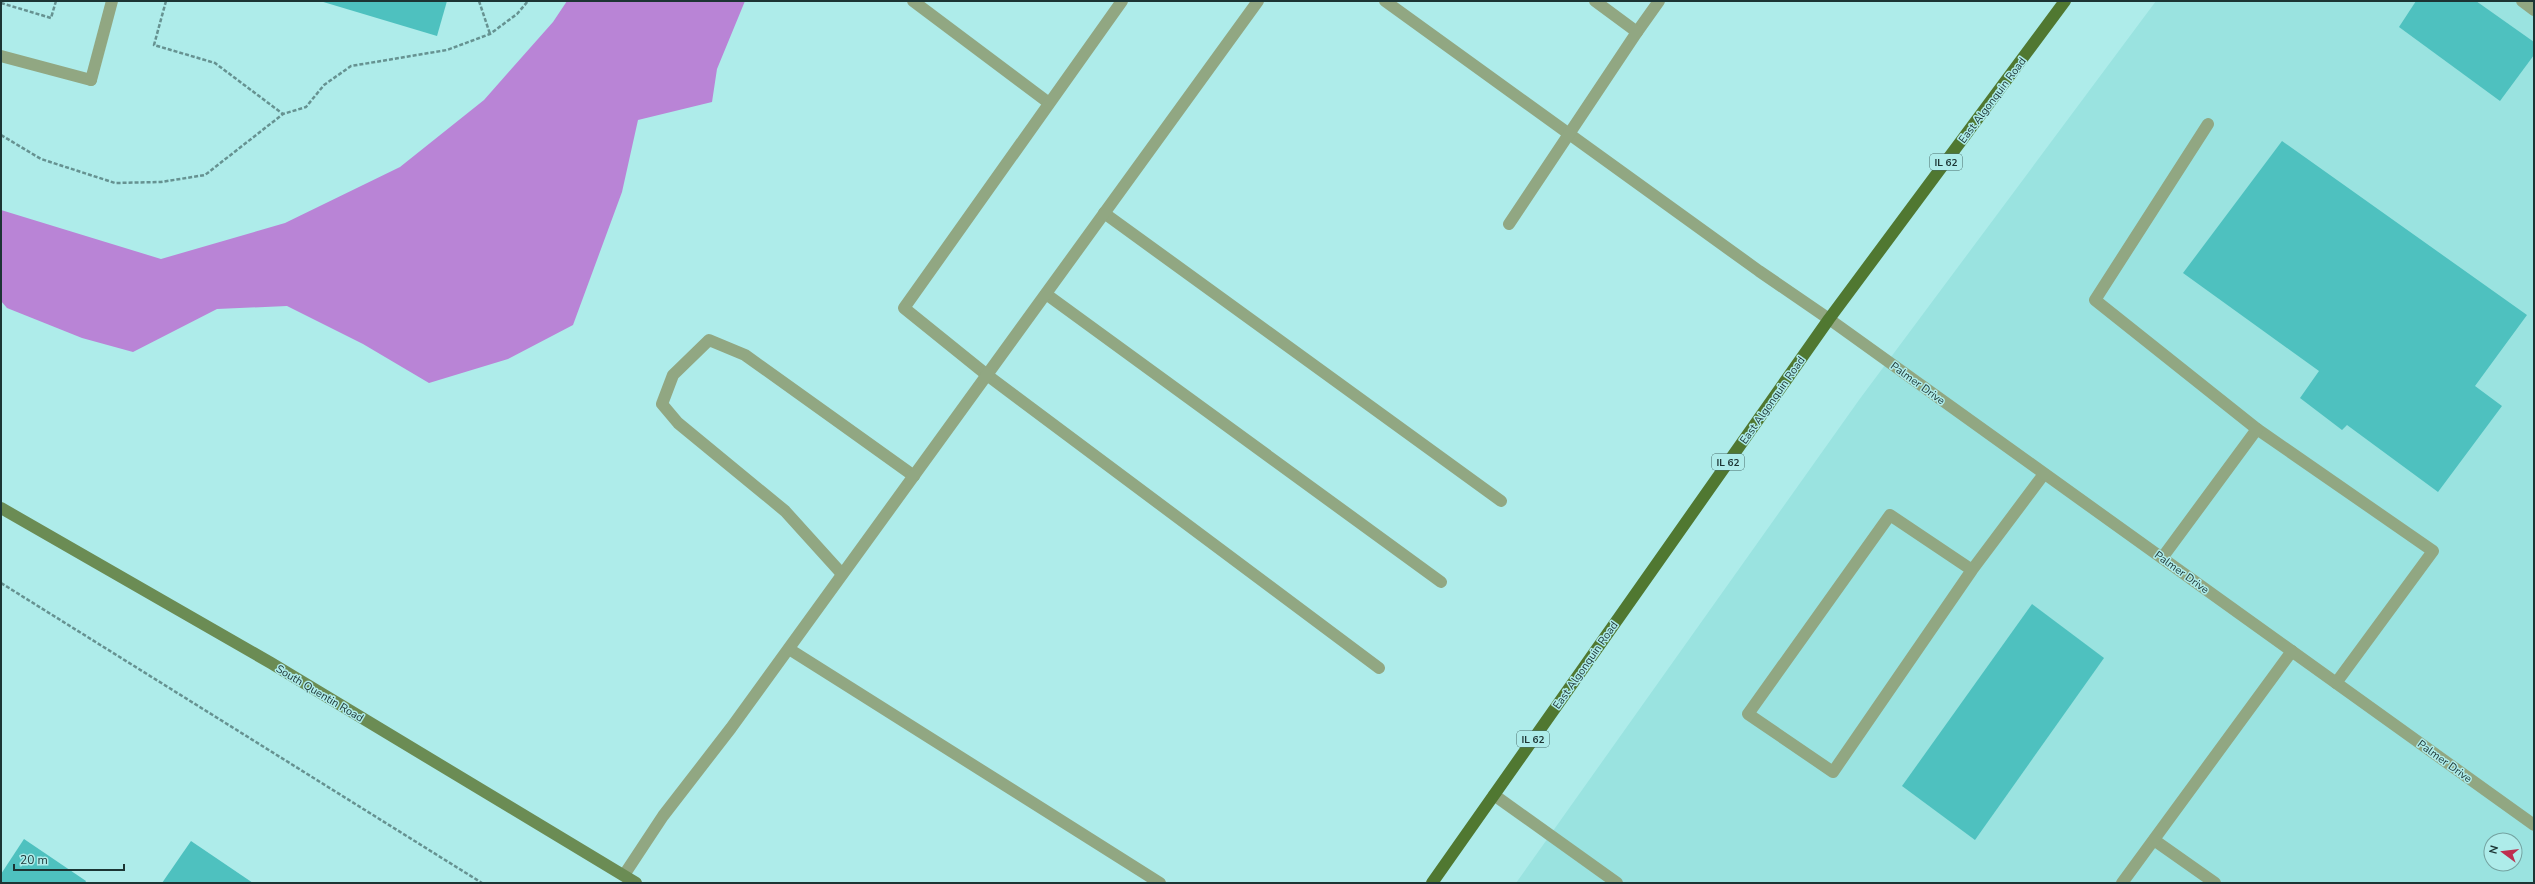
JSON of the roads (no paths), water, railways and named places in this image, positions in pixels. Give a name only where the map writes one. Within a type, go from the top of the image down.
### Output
[{"type":"main road","name":"East Algonquin Road","points":[[1432,883],[1829,319],[2065,1]]},
{"type":"main road","name":"South Quentin Road","points":[[1,508],[270,663],[636,883]]},
{"type":"street","points":[[1,56],[91,80],[112,1]]},
{"type":"street","points":[[913,1],[1049,103]]},
{"type":"street","points":[[1122,1],[904,308],[987,375],[1379,668]]},
{"type":"street","points":[[624,875],[662,816],[731,728],[789,649],[1258,1]]},
{"type":"street","name":"Palmer Drive","points":[[1385,1],[2534,825]]},
{"type":"street","points":[[1595,1],[1637,32]]},
{"type":"street","points":[[1508,224],[1659,1]]},
{"type":"street","points":[[2522,1],[2534,10]]},
{"type":"street","points":[[2208,124],[2095,300],[2257,429],[2432,552],[2336,683]]},
{"type":"street","points":[[1104,213],[1501,501]]},
{"type":"street","points":[[1046,294],[1441,582]]},
{"type":"street","points":[[842,574],[785,511],[678,422],[662,404],[673,375],[709,340],[745,355],[914,476]]},
{"type":"street","points":[[2162,558],[2257,429]]},
{"type":"street","points":[[1972,570],[1890,515],[1748,714],[1833,772],[1972,570],[2044,474]]},
{"type":"street","points":[[789,649],[1160,883]]},
{"type":"street","points":[[2122,883],[2292,651]]},
{"type":"street","points":[[1494,795],[1618,883]]},
{"type":"street","points":[[2154,840],[2215,883]]}]
